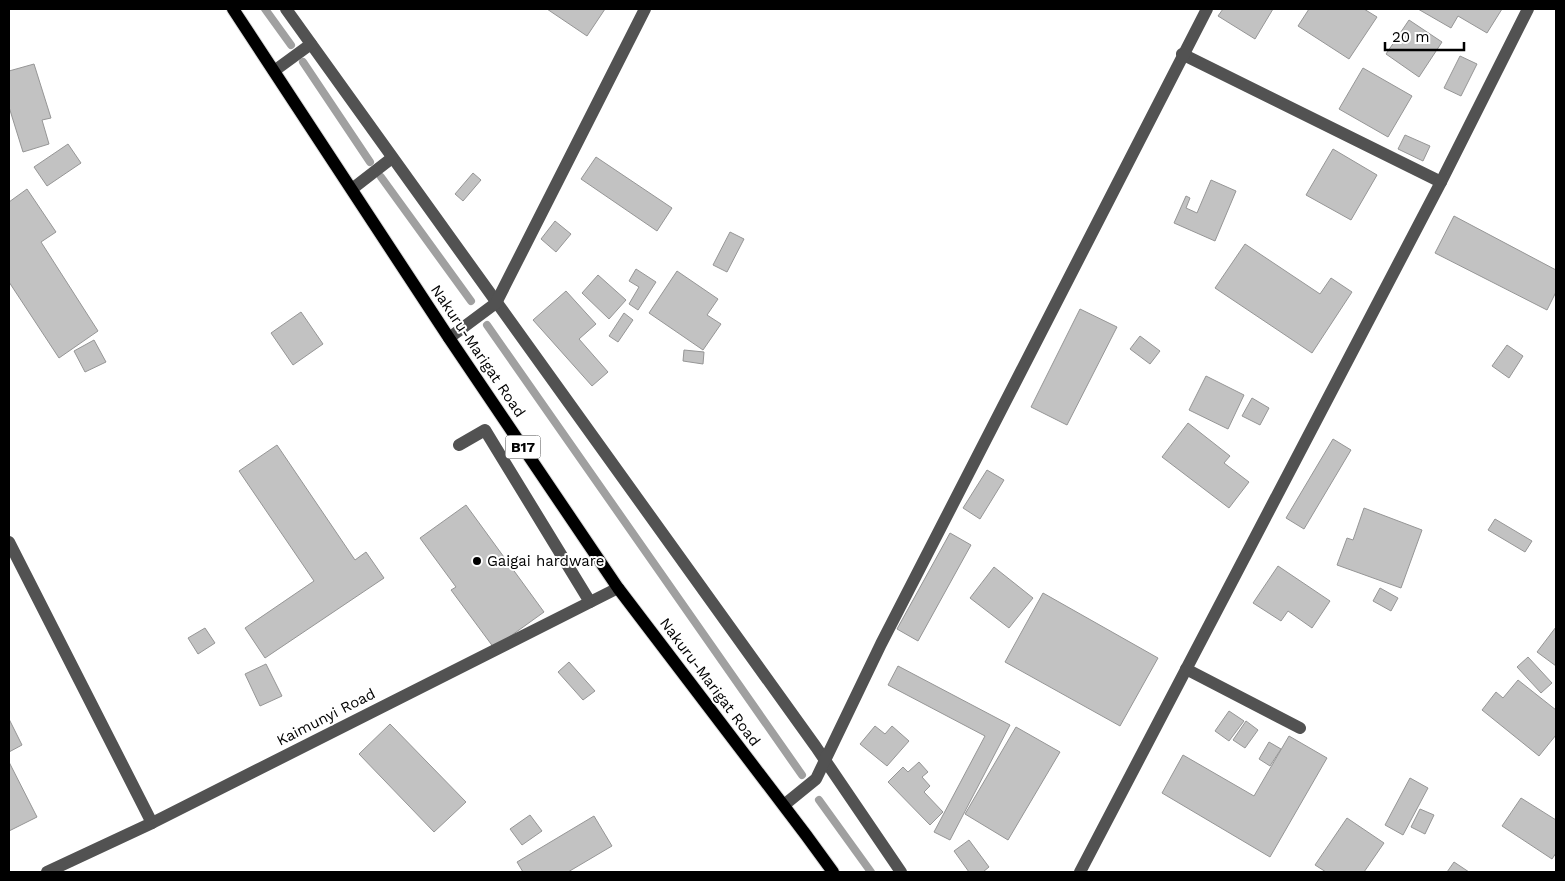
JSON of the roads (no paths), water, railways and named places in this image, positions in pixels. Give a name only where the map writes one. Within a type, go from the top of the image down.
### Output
[{"type":"main road","name":"Nakuru-Marigat Road","points":[[233,9],[618,588],[833,872]]},
{"type":"street","points":[[286,9],[825,758],[901,872]]},
{"type":"street","points":[[450,338],[496,303],[645,9]]},
{"type":"street","points":[[784,806],[816,779],[1182,54],[1207,9]]},
{"type":"street","points":[[1080,872],[1441,182],[1528,9]]},
{"type":"street","points":[[274,72],[311,44]]},
{"type":"street","points":[[1182,54],[1441,182]]},
{"type":"street","points":[[352,189],[392,158]]},
{"type":"street","points":[[459,445],[485,430],[590,602]]},
{"type":"street","points":[[9,542],[152,823]]},
{"type":"street","name":"Kaimunyi Road","points":[[47,872],[152,823],[618,588]]},
{"type":"street","points":[[1186,669],[1300,728]]},
{"type":"waterway","points":[[265,9],[291,45]]},
{"type":"waterway","points":[[303,62],[370,162]]},
{"type":"waterway","points":[[381,177],[471,301]]},
{"type":"waterway","points":[[487,325],[802,775]]},
{"type":"waterway","points":[[819,800],[871,872]]},
{"type":"place","name":"Gaigai hardware","points":[[477,561]]}]
